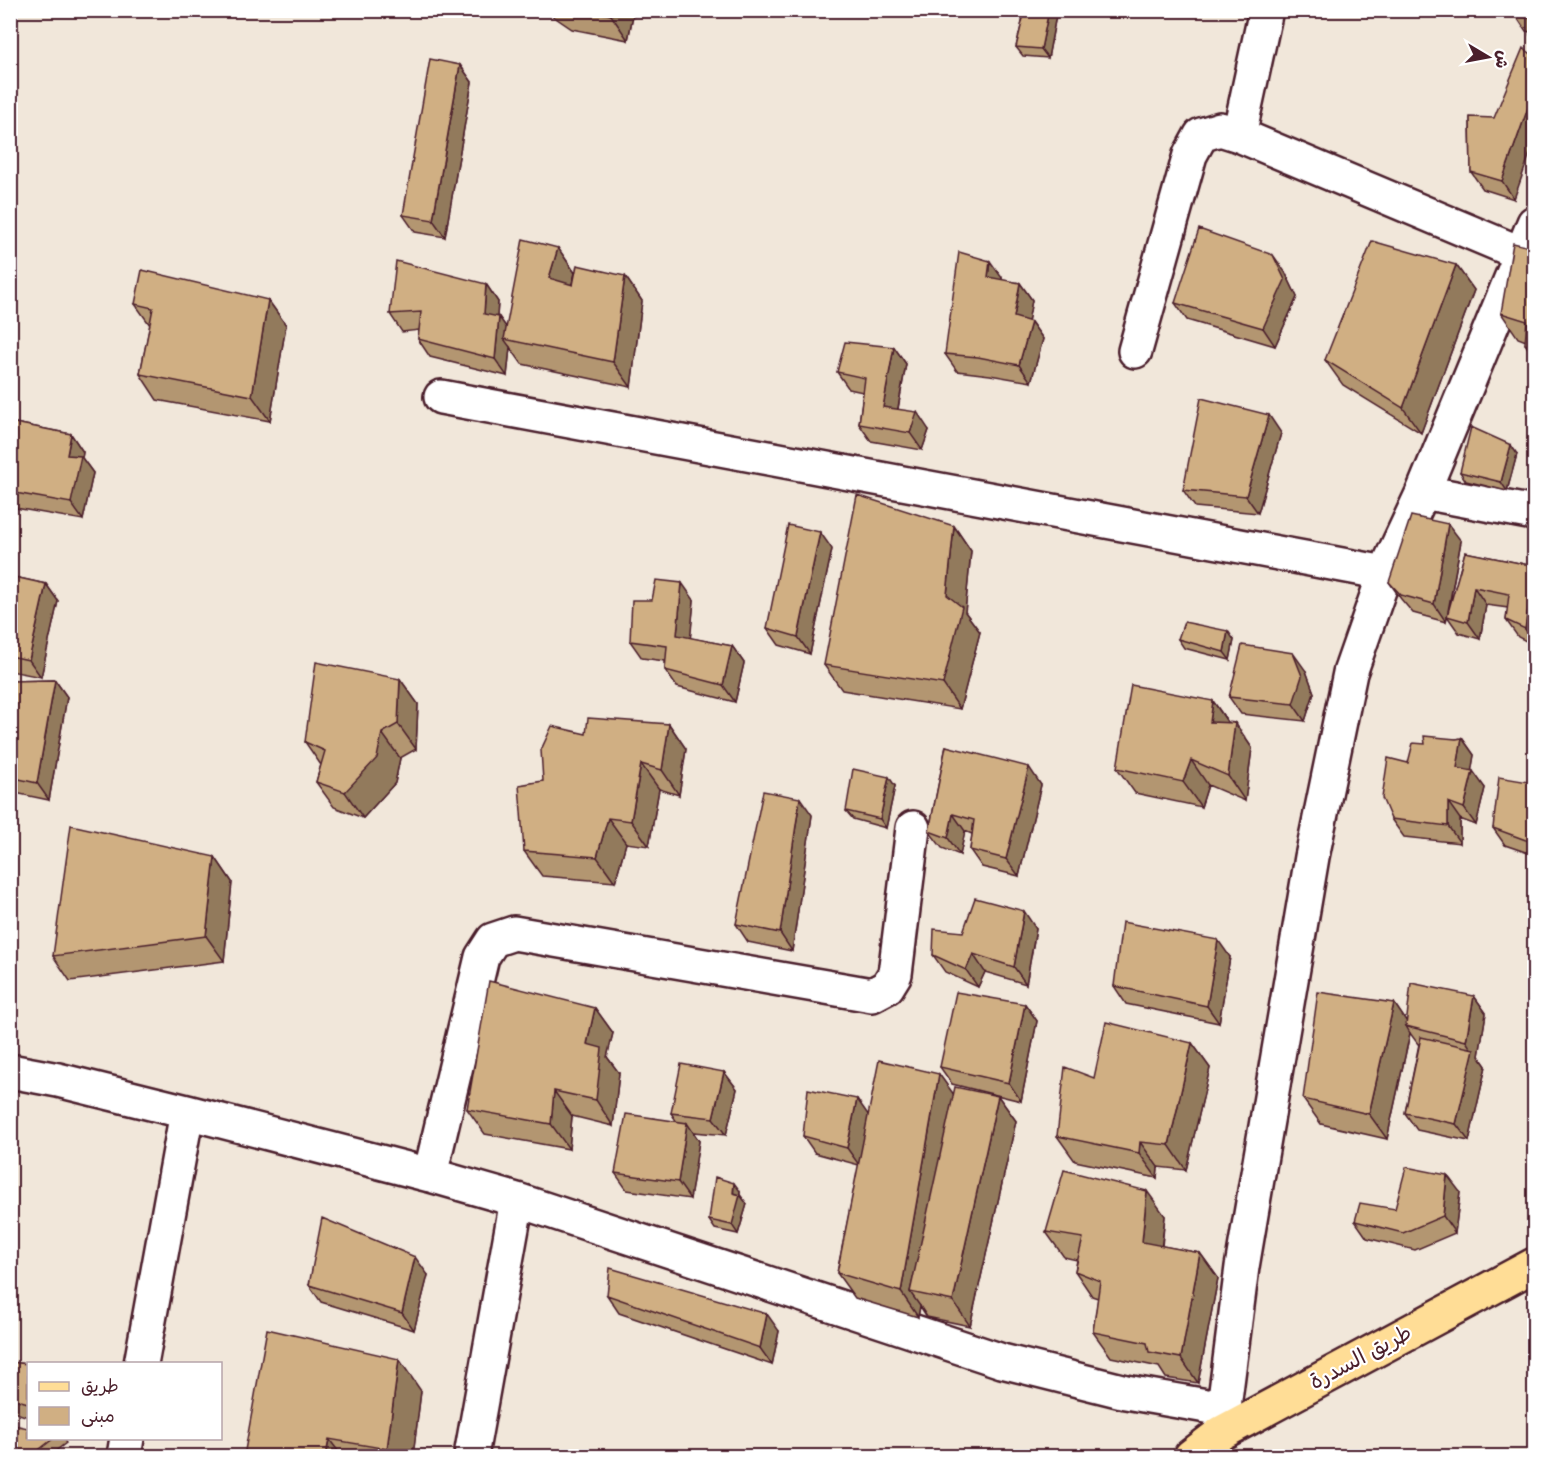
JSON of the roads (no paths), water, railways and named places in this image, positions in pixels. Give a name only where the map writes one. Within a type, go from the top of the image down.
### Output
[{"type":"main road","name":"طريق السدرة","points":[[1191,1456],[1222,1420],[1534,1265]]},
{"type":"street","points":[[1239,135],[1266,10]]},
{"type":"street","points":[[1135,351],[1190,155],[1201,135],[1220,129],[1522,254]]},
{"type":"street","points":[[10,1071],[58,1080],[187,1112],[517,1200],[1002,1361],[1126,1392],[1222,1420],[1242,1268],[1312,857],[1350,673],[1385,573],[1423,492],[1534,223]]},
{"type":"street","points":[[441,397],[1385,573]]},
{"type":"street","points":[[1423,492],[1534,513]]},
{"type":"street","points":[[430,1175],[482,957],[493,940],[514,933],[872,995],[887,987],[895,974],[913,828]]},
{"type":"street","points":[[141,1362],[187,1112]]},
{"type":"street","points":[[471,1456],[517,1200]]},
{"type":"street","points":[[124,1456],[127,1440]]}]
